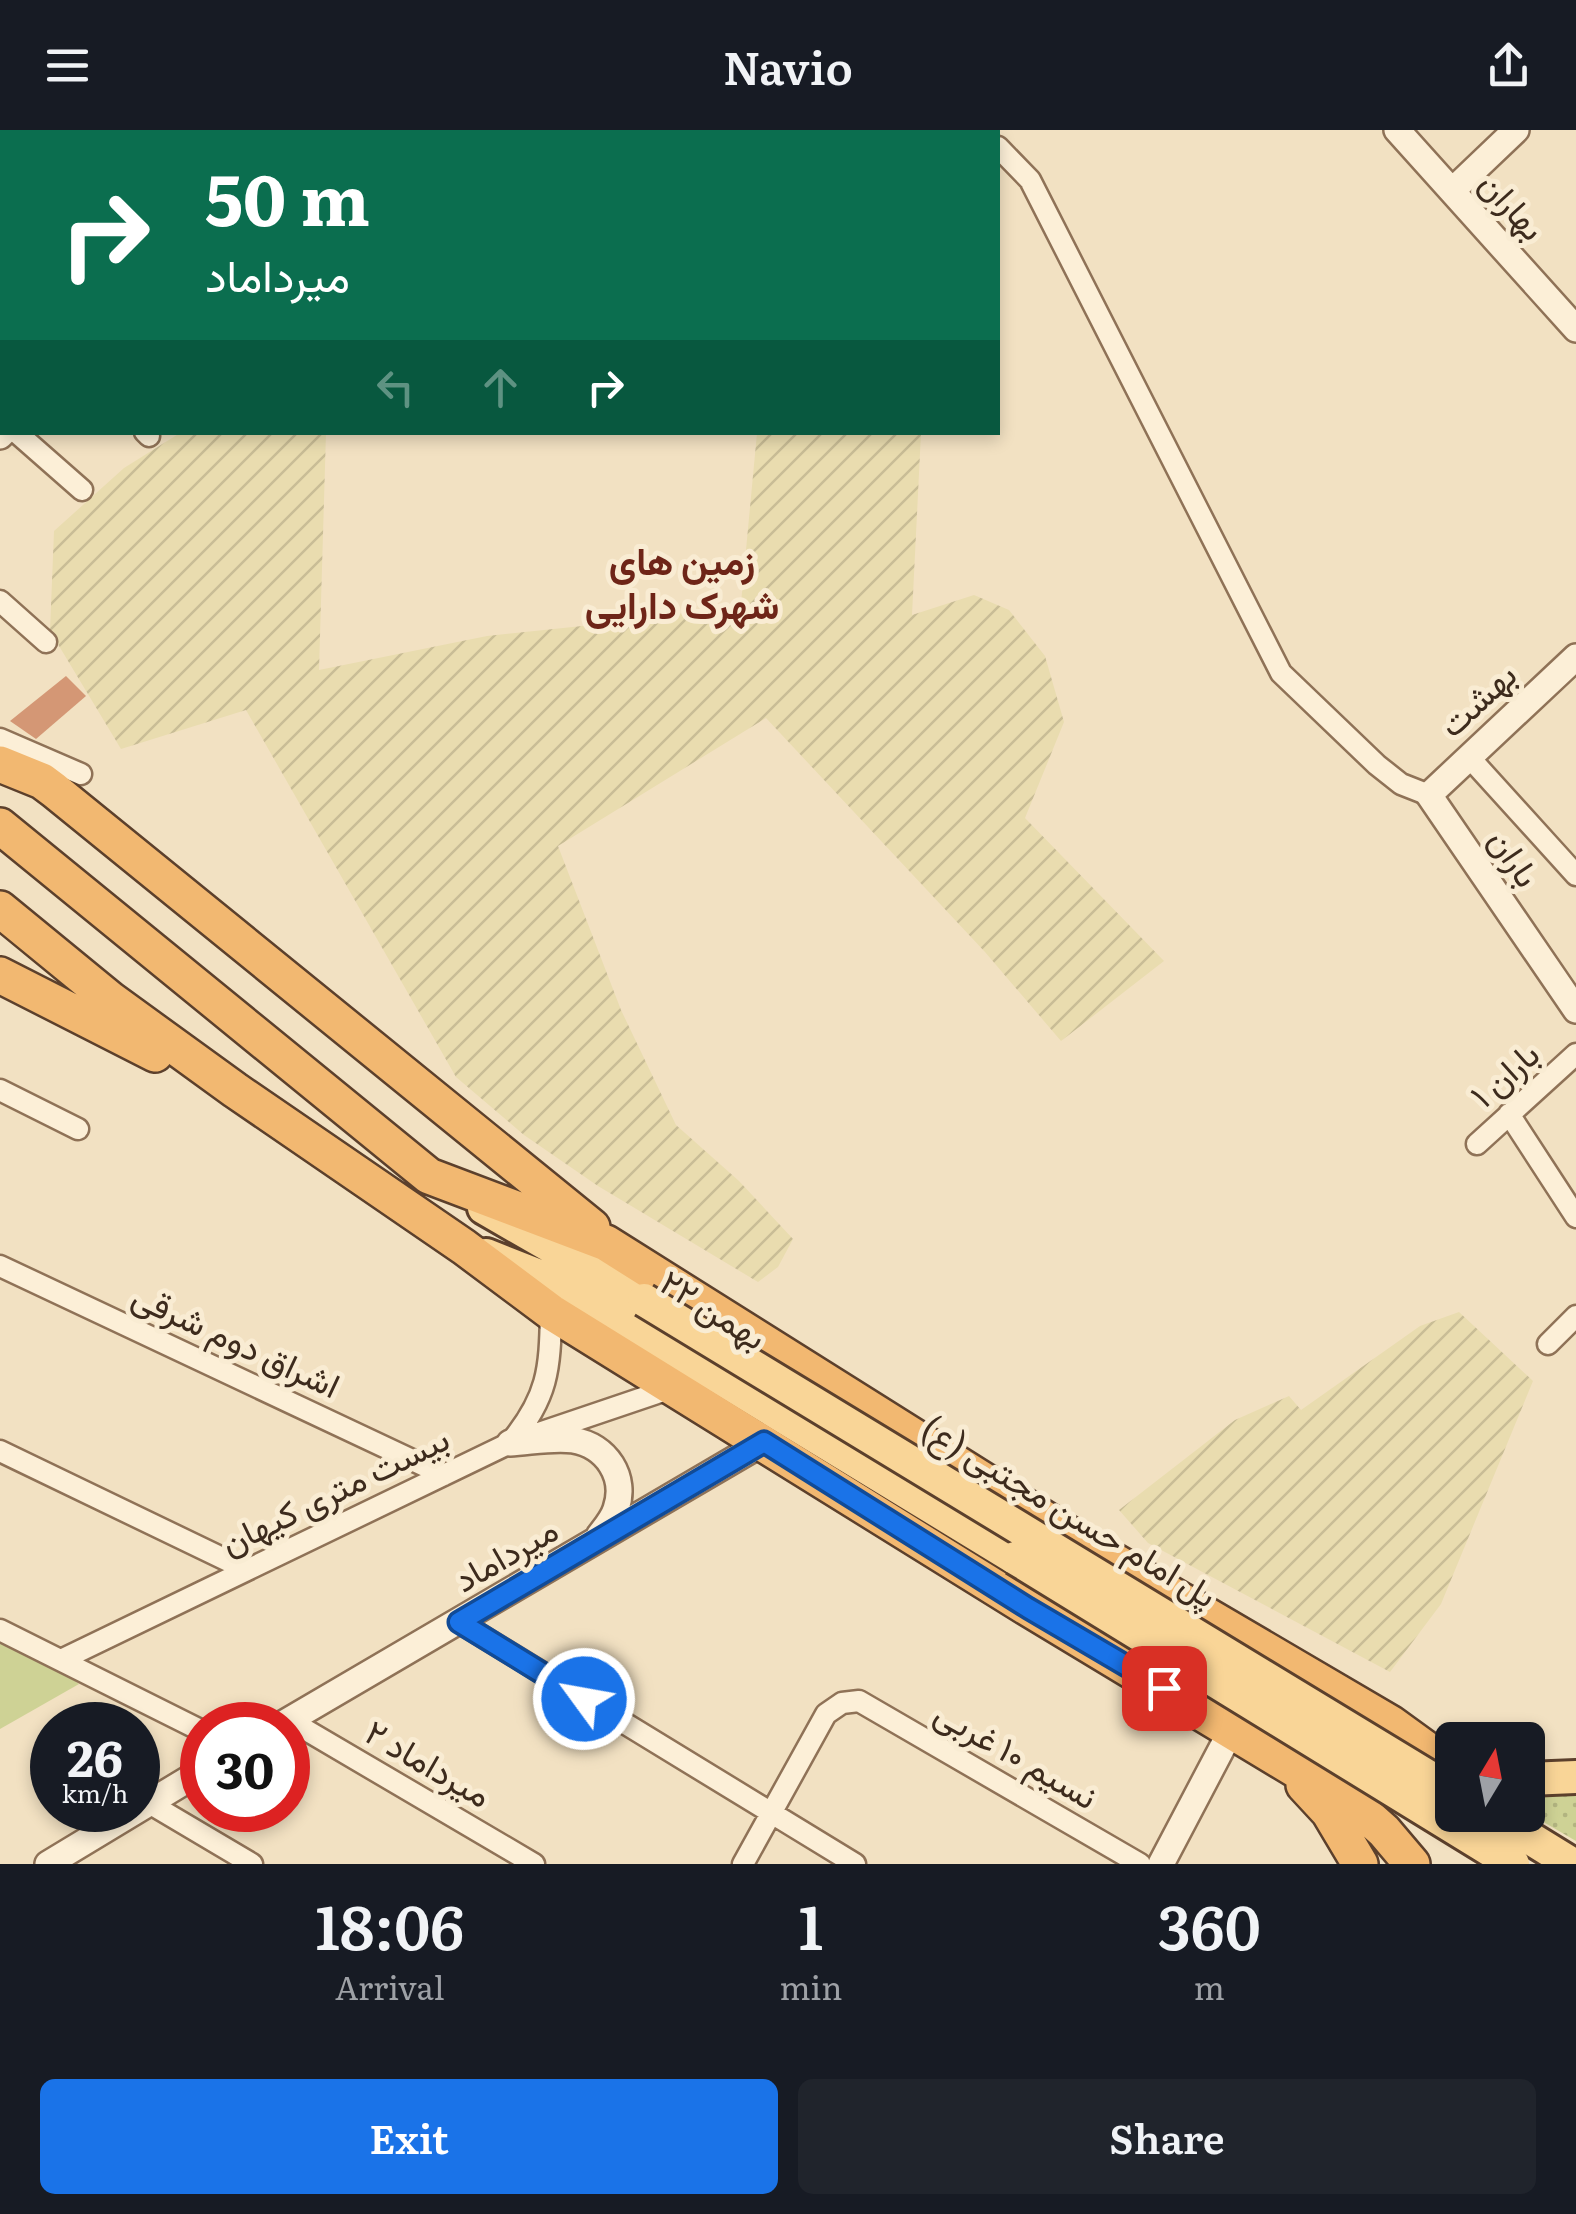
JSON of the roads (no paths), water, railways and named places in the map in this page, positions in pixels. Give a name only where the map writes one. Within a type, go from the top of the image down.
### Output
[{"type":"highway","points":[[0,764],[28,774],[54,790],[624,1254]]},
{"type":"highway","name":"۲۲ بهمن","points":[[0,826],[428,1176],[606,1243],[1078,1540],[1390,1723],[1435,1756]]},
{"type":"highway","points":[[0,909],[111,1000],[464,1247],[563,1301],[672,1388],[1356,1806],[1412,1864]]},
{"type":"highway","points":[[0,975],[269,1112]]},
{"type":"highway","points":[[1356,1806],[1432,1816],[1441,1815],[1452,1802],[1446,1785],[1409,1750],[1390,1723]]},
{"type":"highway","points":[[1280,1759],[1330,1812],[1360,1864]]},
{"type":"highway","points":[[1517,1832],[1533,1864]]},
{"type":"main road","name":"پل امام حسن مجتبی (ع)","points":[[428,1176],[644,1300],[1435,1781]]},
{"type":"main road","name":"پل امام حسن مجتبی (ع)","points":[[563,1301],[1014,1558],[1513,1864]]},
{"type":"main road","points":[[1390,1723],[1435,1746]]},
{"type":"main road","points":[[1545,1778],[1576,1777]]},
{"type":"main road","points":[[1520,1832],[1572,1864]]},
{"type":"street","name":"بهاران","points":[[1397,130],[1576,328]]},
{"type":"street","points":[[1452,191],[1516,130]]},
{"type":"street","points":[[1000,149],[1030,180],[1281,673],[1377,765],[1401,784],[1429,794]]},
{"type":"street","points":[[19,435],[82,490]]},
{"type":"street","points":[[0,601],[46,642]]},
{"type":"street","name":"بهشت","points":[[1429,794],[1573,667]]},
{"type":"street","points":[[0,738],[81,774]]},
{"type":"street","points":[[1469,757],[1576,874]]},
{"type":"street","name":"باران","points":[[1429,794],[1576,1010]]},
{"type":"street","name":"باران ۱","points":[[1477,1144],[1576,1054]]},
{"type":"street","points":[[0,1090],[78,1129]]},
{"type":"street","points":[[1510,1114],[1576,1217]]},
{"type":"street","name":"اشراق دوم شرقی","points":[[0,1266],[444,1475]]},
{"type":"street","name":"بیست متری کیهان","points":[[61,1660],[510,1443],[543,1395],[563,1301]]},
{"type":"street","points":[[1548,1344],[1576,1316]]},
{"type":"street","points":[[510,1443],[672,1388]]},
{"type":"street","points":[[510,1443],[572,1439],[594,1447],[614,1466],[620,1487],[615,1511],[594,1544]]},
{"type":"street","name":"میرداماد","points":[[310,1708],[764,1442]]},
{"type":"street","points":[[0,1451],[247,1570]]},
{"type":"street","points":[[459,1622],[854,1864]]},
{"type":"street","points":[[0,1630],[180,1720]]},
{"type":"street","name":"نسیم ۱۰ غربی","points":[[772,1815],[826,1714],[842,1703],[859,1701],[1140,1864]]},
{"type":"street","points":[[1161,1864],[1232,1729]]},
{"type":"street","name":"میرداماد ۲","points":[[310,1737],[534,1864]]},
{"type":"street","points":[[160,1809],[252,1864]]},
{"type":"street","points":[[743,1864],[772,1815]]},
{"type":"street","points":[[48,1864],[102,1832]]},
{"type":"district","name":"زمین های شهرک دارایی","points":[[682,584]]}]
